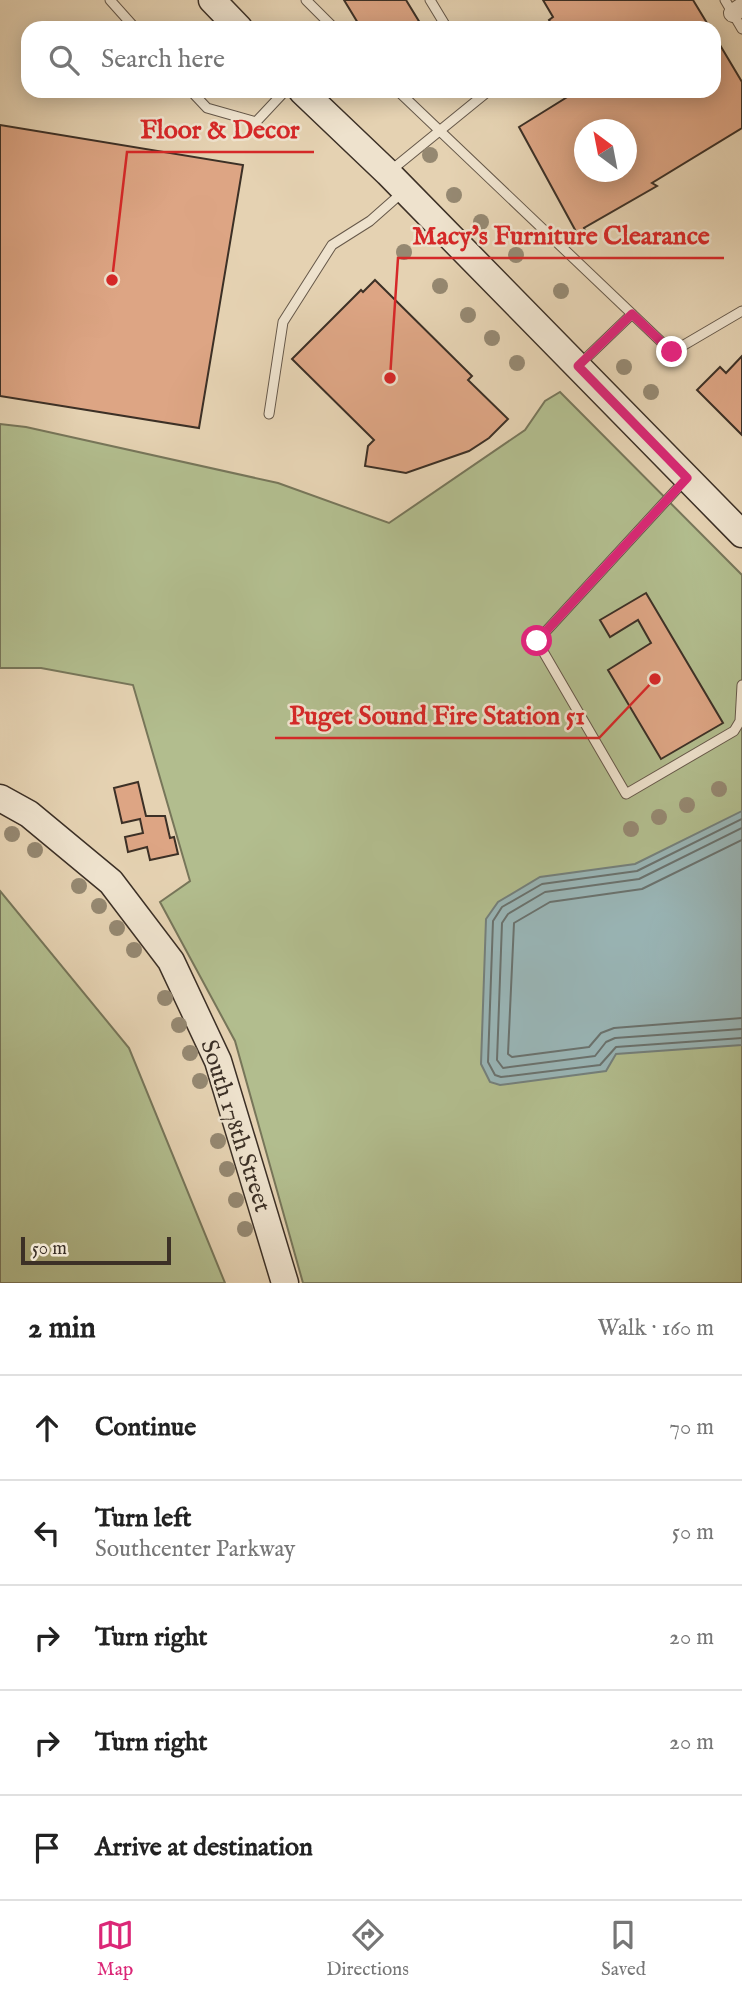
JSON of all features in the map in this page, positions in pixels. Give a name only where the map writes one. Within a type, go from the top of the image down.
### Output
[{"type":"main road","points":[[212,0],[232,21]]},
{"type":"main road","points":[[309,98],[397,181],[742,534]]},
{"type":"main road","name":"South 178th Street","points":[[0,798],[29,814],[111,882],[170,961],[218,1061],[285,1283]]},
{"type":"lane","points":[[110,0],[129,21]]},
{"type":"lane","points":[[306,0],[327,21]]},
{"type":"lane","points":[[430,0],[443,21]]},
{"type":"lane","points":[[733,7],[742,29]]},
{"type":"lane","points":[[198,98],[207,108],[256,122],[278,98]]},
{"type":"lane","points":[[405,98],[672,352],[742,311]]},
{"type":"lane","points":[[269,414],[283,322],[332,245],[370,221],[397,181],[438,130],[480,98]]},
{"type":"lane","points":[[578,366],[632,314]]},
{"type":"lane","points":[[687,478],[537,641],[626,794],[734,731],[740,721],[742,685]]},
{"type":"green space","points":[[560,392],[742,575],[742,1283],[303,1283],[235,1041],[160,902],[190,881],[133,685],[41,668],[0,668],[0,424],[26,427],[278,483],[389,523],[525,430],[545,401]]},
{"type":"green space","points":[[0,891],[129,1048],[225,1283],[0,1283]]},
{"type":"water","points":[[742,811],[742,1045],[616,1054],[606,1071],[500,1085],[490,1082],[481,1064],[486,919],[498,902],[540,877],[635,864]]},
{"type":"building","points":[[344,0],[406,0],[419,21],[357,21]]},
{"type":"building","points":[[543,0],[693,0],[706,21],[550,21],[553,17]]},
{"type":"building","points":[[721,47],[742,82],[742,128],[652,183],[657,186],[584,228],[586,232],[579,237],[519,127],[566,98],[721,98]]},
{"type":"building","points":[[0,125],[243,165],[199,428],[0,396]]},
{"type":"building","points":[[375,280],[472,376],[468,380],[508,419],[489,438],[469,451],[406,473],[365,466],[368,446],[374,440],[292,359],[361,290],[363,292]]},
{"type":"building","points":[[742,356],[742,435],[697,390],[720,367],[726,373]]},
{"type":"building","points":[[646,593],[723,723],[661,759],[608,670],[651,643],[638,620],[610,637],[600,620]]},
{"type":"building","points":[[138,782],[146,816],[165,816],[170,838],[174,837],[178,854],[150,860],[147,847],[128,852],[125,837],[143,833],[140,819],[122,823],[114,788]]},
{"type":"place","name":"Floor & Decor","points":[[112,280]]},
{"type":"place","name":"Macy's Furniture Clearance","points":[[390,378]]},
{"type":"place","name":"Puget Sound Fire Station 51","points":[[655,679]]},
{"type":"route","points":[[537,641],[687,478],[578,366],[632,314],[672,352]]}]
